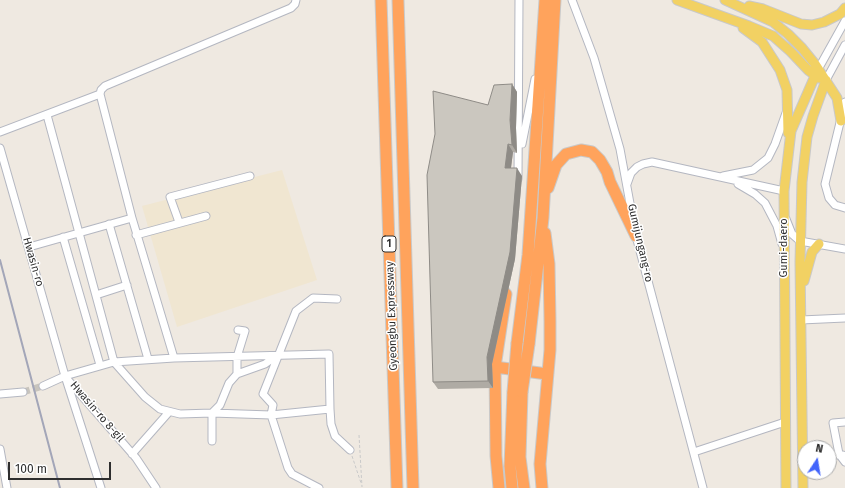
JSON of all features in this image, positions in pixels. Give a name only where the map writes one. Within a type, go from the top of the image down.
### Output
[{"type":"highway","name":"Gyeongbu Expressway","points":[[381,0],[397,488]]},
{"type":"highway","name":"Gyeongbu Expressway","points":[[398,0],[413,488]]},
{"type":"highway","points":[[512,488],[510,466],[518,392],[529,344],[544,200],[555,0]]},
{"type":"highway","points":[[524,488],[520,457],[517,343],[528,255],[543,3]]},
{"type":"highway","points":[[544,200],[556,165],[566,154],[581,150],[592,152],[600,160],[607,172],[610,182],[636,236]]},
{"type":"highway","points":[[542,218],[549,264],[550,350],[540,464],[542,488]]},
{"type":"highway","points":[[499,488],[496,456],[496,367],[508,286]]},
{"type":"highway","points":[[496,367],[547,374]]},
{"type":"main road","points":[[677,0],[773,36],[826,80],[837,98],[841,121]]},
{"type":"main road","points":[[726,0],[773,22],[788,34],[817,73]]},
{"type":"main road","points":[[726,0],[763,9],[801,24],[812,25],[824,22],[840,14],[845,8]]},
{"type":"main road","points":[[719,15],[754,35],[770,52],[780,70],[787,90],[788,150]]},
{"type":"main road","name":"Gumi-daero","points":[[786,488],[784,191],[791,132],[817,73]]},
{"type":"main road","name":"Gumi-daero","points":[[804,440],[800,241],[804,158],[813,116],[826,80]]},
{"type":"main road","points":[[800,296],[809,259],[812,252],[819,244]]},
{"type":"main road","points":[[785,376],[802,375]]},
{"type":"street","points":[[174,358],[136,235],[100,94],[101,90],[105,86],[291,8],[295,4],[296,0]]},
{"type":"street","points":[[519,0],[519,157]]},
{"type":"street","name":"Gumijungang-ro","points":[[570,0],[594,58],[620,149],[636,236],[703,488]]},
{"type":"street","name":"Gumi-daero","points":[[817,73],[845,21]]},
{"type":"street","name":"Gumi-daero","points":[[826,80],[845,45]]},
{"type":"street","points":[[516,190],[519,157],[540,54]]},
{"type":"street","points":[[0,132],[100,94]]},
{"type":"street","points":[[845,102],[828,168],[825,188],[827,195],[832,202],[845,208]]},
{"type":"street","points":[[719,177],[753,170],[768,158],[788,109]]},
{"type":"street","points":[[47,115],[114,362],[145,397],[160,409],[169,412],[189,414],[212,413],[271,415],[330,409]]},
{"type":"street","name":"Hwasin-ro","points":[[0,148],[65,376],[101,488]]},
{"type":"street","points":[[627,184],[631,173],[637,167],[652,162],[784,191]]},
{"type":"street","points":[[179,222],[170,197],[250,176]]},
{"type":"street","points":[[719,177],[744,186],[765,203],[777,226],[784,249]]},
{"type":"street","points":[[784,211],[792,234],[800,241],[845,250]]},
{"type":"street","points":[[136,235],[179,222],[206,216]]},
{"type":"street","points":[[29,247],[132,218]]},
{"type":"street","points":[[109,224],[148,359]]},
{"type":"street","points":[[63,237],[100,365]]},
{"type":"street","points":[[96,295],[127,285]]},
{"type":"street","points":[[318,488],[292,474],[288,468],[271,415],[273,405],[264,394],[296,311],[313,298],[337,299]]},
{"type":"street","points":[[801,320],[845,318]]},
{"type":"street","points":[[237,374],[237,357],[245,331],[238,330]]},
{"type":"street","points":[[65,376],[114,362],[148,359],[329,354],[331,424],[335,436],[350,450]]},
{"type":"street","points":[[212,441],[212,413],[220,405],[229,383],[237,374],[265,364],[278,355]]},
{"type":"street","name":"Hwasin-ro 8-gil","points":[[43,386],[65,376],[132,454],[156,488]]},
{"type":"street","points":[[0,394],[23,392]]},
{"type":"street","points":[[132,454],[169,412]]},
{"type":"street","points":[[694,452],[785,422]]},
{"type":"street","points":[[845,422],[833,423],[845,462]]},
{"type":"street","points":[[0,448],[7,488]]},
{"type":"path","points":[[358,434],[362,488]]},
{"type":"path","points":[[350,450],[358,469],[362,488]]},
{"type":"shaded area","points":[[282,170],[317,280],[177,327],[142,206]]},
{"type":"building","points":[[512,84],[510,120],[512,145],[508,144],[505,168],[517,168],[510,252],[487,357],[488,381],[433,382],[427,175],[435,134],[433,91],[488,105],[494,85]]},
{"type":"tunnel","points":[[23,392],[43,386]]},
{"type":"railway","points":[[0,260],[60,488]]}]
